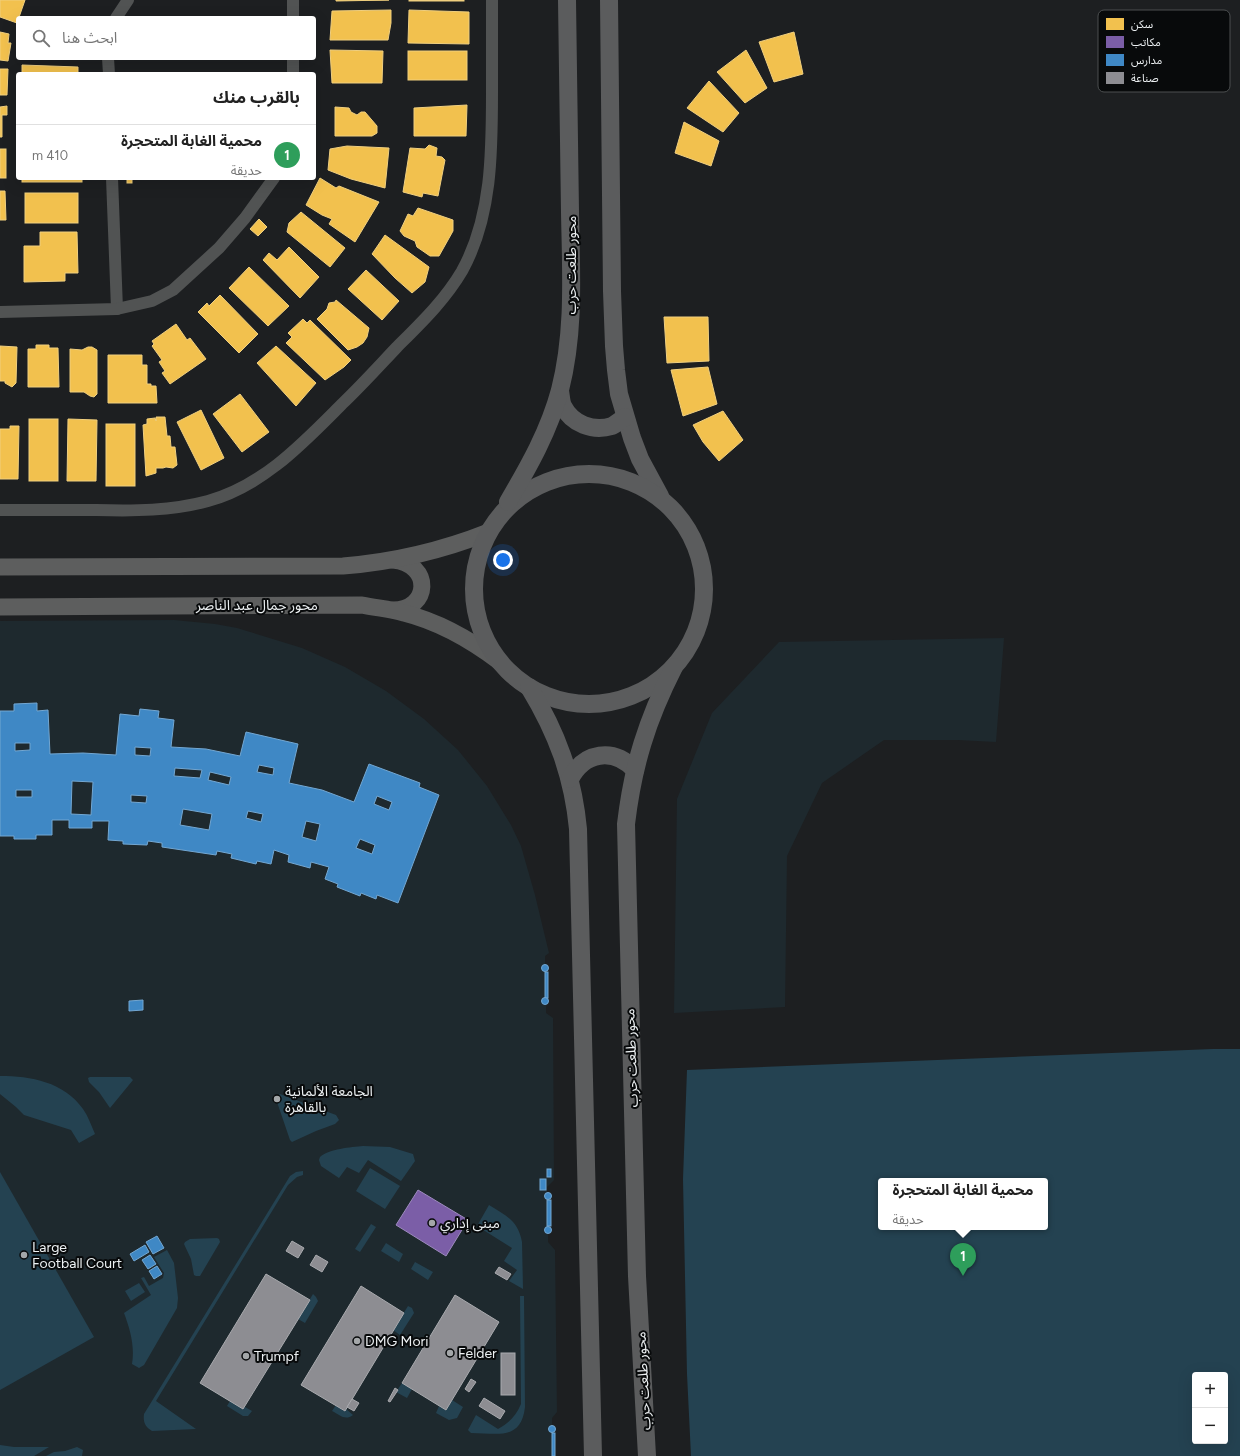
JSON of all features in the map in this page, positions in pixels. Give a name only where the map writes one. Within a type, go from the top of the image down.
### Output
[{"type":"main road","name":"محور طلعت حرب","points":[[501,515],[532,462],[552,414],[560,391],[569,343],[571,319],[567,0]]},
{"type":"main road","points":[[609,0],[614,346],[619,394],[625,417],[640,459],[661,498]]},
{"type":"main road","points":[[560,391],[563,405],[571,418],[584,426],[598,428],[613,426],[625,417]]},
{"type":"main road","points":[[593,474],[629,480],[661,498],[675,511],[695,541],[702,559],[705,578],[705,597],[702,616],[696,634],[686,652],[674,667],[659,681],[642,691],[624,699],[604,703],[584,704],[546,696],[529,687],[514,676],[500,662],[489,646],[481,629],[476,611],[474,591],[475,571],[480,551],[489,532],[501,515],[516,500],[534,488],[553,479],[574,475],[593,474]]},
{"type":"main road","points":[[0,567],[318,567],[356,565],[392,560],[448,547],[489,532]]},
{"type":"main road","points":[[391,610],[399,610],[410,606],[419,597],[422,585],[421,579],[415,569],[405,562],[392,560]]},
{"type":"main road","name":"محور جمال عبد الناصر","points":[[0,607],[340,604],[362,606],[391,610],[424,619],[445,627],[464,637],[500,662]]},
{"type":"main road","name":"محور طلعت حرب","points":[[647,1456],[637,1276],[626,832],[630,796],[642,743],[651,717],[674,667]]},
{"type":"main road","points":[[529,687],[552,727],[560,747],[570,779],[578,829],[593,1456]]},
{"type":"main road","points":[[570,779],[579,766],[585,761],[600,756],[615,757],[629,764],[635,770]]},
{"type":"street","points":[[117,16],[128,0]]},
{"type":"street","points":[[293,0],[293,16]]},
{"type":"street","points":[[0,510],[152,510],[180,507],[210,500],[236,491],[257,479],[304,441],[363,384],[431,314],[462,271],[476,242],[484,211],[490,175],[492,135],[492,0]]},
{"type":"street","points":[[108,60],[109,72]]},
{"type":"street","points":[[293,60],[293,72]]},
{"type":"street","points":[[112,180],[118,309]]},
{"type":"street","points":[[0,312],[118,309],[152,301],[173,290],[219,248],[245,218],[273,180]]},
{"type":"shaded area","name":"الجامعة الألمانية بالقاهرة","points":[[174,620],[237,628],[302,648],[345,667],[386,691],[424,719],[458,750],[487,786],[511,825],[521,846],[549,953],[545,956],[545,964],[547,964],[549,968],[547,970],[547,1000],[549,1001],[546,1006],[546,1013],[553,1018],[554,1180],[547,1187],[547,1192],[550,1192],[552,1196],[550,1198],[550,1228],[552,1230],[548,1234],[548,1242],[555,1250],[557,1412],[552,1418],[552,1425],[554,1425],[556,1429],[554,1431],[555,1456],[0,1456],[0,621]]},
{"type":"shaded area","points":[[1004,638],[996,742],[958,740],[884,740],[822,783],[787,856],[785,1007],[674,1013],[677,799],[712,713],[779,642]]},
{"type":"shaded area","points":[[1240,1049],[1240,1456],[691,1456],[687,1374],[683,1179],[687,1070]]},
{"type":"shaded area","points":[[0,1076],[35,1079],[46,1082],[66,1092],[83,1109],[95,1134],[79,1143],[71,1130],[24,1115],[0,1094]]},
{"type":"shaded area","points":[[130,1077],[133,1080],[110,1108],[99,1092],[89,1082],[88,1078]]},
{"type":"shaded area","points":[[280,1094],[336,1115],[339,1120],[335,1124],[292,1142],[276,1099],[276,1096]]},
{"type":"shaded area","points":[[363,1146],[390,1147],[413,1154],[415,1161],[401,1181],[368,1160],[359,1173],[347,1167],[339,1178],[321,1166],[319,1160],[324,1154],[340,1149]]},
{"type":"shaded area","points":[[370,1168],[400,1186],[385,1209],[356,1191]]},
{"type":"shaded area","points":[[303,1171],[303,1175],[297,1177],[288,1185],[156,1401],[196,1429],[152,1431],[145,1424],[144,1414],[290,1176],[296,1172]]},
{"type":"shaded area","name":"Large Football Court","points":[[0,1172],[94,1337],[0,1390]]},
{"type":"shaded area","points":[[489,1205],[511,1220],[518,1229],[522,1242],[523,1289],[509,1281],[517,1270],[504,1261],[512,1248],[477,1226]]},
{"type":"shaded area","points":[[371,1224],[376,1227],[360,1252],[355,1249]]},
{"type":"shaded area","points":[[217,1238],[220,1242],[200,1276],[194,1275],[191,1259],[184,1244],[185,1242],[190,1239]]},
{"type":"shaded area","points":[[386,1243],[403,1254],[399,1262],[381,1251]]},
{"type":"shaded area","points":[[167,1250],[174,1263],[178,1298],[177,1308],[144,1365],[139,1368],[132,1364],[133,1351],[131,1338],[124,1313],[151,1295],[141,1278],[144,1277],[149,1286],[163,1278],[164,1273],[154,1257]]},
{"type":"shaded area","points":[[415,1262],[433,1272],[428,1280],[411,1269]]},
{"type":"shaded area","points":[[139,1283],[145,1292],[131,1301],[125,1291]]},
{"type":"shaded area","points":[[313,1294],[318,1301],[305,1323],[298,1319]]},
{"type":"shaded area","points":[[520,1296],[524,1296],[525,1407],[523,1418],[519,1425],[507,1433],[471,1433],[468,1430],[476,1415],[498,1429],[512,1419],[521,1404]]},
{"type":"shaded area","points":[[408,1306],[412,1308],[414,1313],[400,1335],[393,1330]]},
{"type":"shaded area","points":[[402,1383],[412,1389],[407,1398],[396,1392]]},
{"type":"shaded area","points":[[452,1400],[463,1407],[457,1418],[449,1420],[436,1413],[439,1406],[446,1410]]},
{"type":"shaded area","points":[[230,1401],[252,1411],[248,1416],[243,1416],[227,1406]]},
{"type":"shaded area","points":[[336,1405],[344,1411],[346,1409],[353,1415],[350,1417],[340,1416],[332,1411]]},
{"type":"shaded area","points":[[0,1445],[14,1447],[49,1447],[34,1456],[0,1456]]},
{"type":"shaded area","points":[[77,1447],[83,1450],[82,1456],[46,1456],[54,1452],[65,1451]]},
{"type":"building: سكن","points":[[0,0],[25,0],[19,16],[16,16],[16,23],[0,17]]},
{"type":"building: سكن","points":[[336,0],[389,0],[336,1]]},
{"type":"building: سكن","points":[[464,0],[464,1],[409,1]]},
{"type":"building: سكن","points":[[391,10],[391,23],[388,40],[330,40],[332,11]]},
{"type":"building: سكن","points":[[409,10],[469,12],[469,44],[408,43]]},
{"type":"building: سكن","points":[[0,32],[9,34],[8,43],[11,43],[8,61],[0,60]]},
{"type":"building: سكن","points":[[794,32],[803,74],[774,82],[759,42]]},
{"type":"building: سكن","points":[[330,50],[383,51],[382,83],[332,83]]},
{"type":"building: سكن","points":[[746,50],[767,88],[745,103],[717,72]]},
{"type":"building: سكن","points":[[408,51],[467,51],[467,80],[408,80]]},
{"type":"building: سكن","points":[[22,65],[78,67],[78,72],[22,72]]},
{"type":"building: سكن","points":[[0,69],[8,69],[7,95],[0,95]]},
{"type":"building: سكن","points":[[709,81],[739,113],[723,132],[687,108]]},
{"type":"building: سكن","points":[[467,105],[466,136],[414,136],[414,108]]},
{"type":"building: سكن","points":[[7,106],[7,115],[2,115],[2,137],[0,137],[0,107]]},
{"type":"building: سكن","points":[[335,107],[349,108],[351,112],[357,115],[361,112],[365,112],[377,126],[377,133],[372,136],[335,136]]},
{"type":"building: سكن","points":[[684,122],[719,141],[711,166],[675,153]]},
{"type":"building: سكن","points":[[429,145],[437,148],[436,156],[442,157],[445,160],[438,196],[423,193],[422,197],[403,192],[410,148],[425,149]]},
{"type":"building: سكن","points":[[347,146],[389,148],[385,188],[351,179],[328,170],[330,149]]},
{"type":"building: سكن","points":[[0,149],[6,149],[6,178],[0,178]]},
{"type":"building: سكن","points":[[320,178],[336,188],[339,186],[379,202],[355,242],[329,224],[332,219],[322,215],[306,205]]},
{"type":"building: سكن","points":[[22,180],[82,180],[82,182],[22,182]]},
{"type":"building: سكن","points":[[127,180],[132,180],[132,183],[127,183]]},
{"type":"building: سكن","points":[[0,191],[5,191],[6,220],[0,220]]},
{"type":"building: سكن","points":[[25,193],[78,193],[78,223],[25,223]]},
{"type":"building: سكن","points":[[418,208],[453,220],[453,231],[439,256],[430,256],[417,247],[415,241],[404,236],[400,231],[408,214],[413,216]]},
{"type":"building: سكن","points":[[301,212],[345,248],[330,267],[287,232],[289,223]]},
{"type":"building: سكن","points":[[259,219],[267,227],[258,236],[250,229]]},
{"type":"building: سكن","points":[[40,232],[77,232],[78,273],[65,273],[65,281],[24,282],[24,246],[40,246]]},
{"type":"building: سكن","points":[[385,235],[429,267],[425,282],[412,293],[372,254]]},
{"type":"building: سكن","points":[[289,247],[319,277],[300,298],[263,260],[269,253],[277,260]]},
{"type":"building: سكن","points":[[249,267],[289,306],[268,326],[229,288]]},
{"type":"building: سكن","points":[[366,270],[399,301],[382,320],[348,289]]},
{"type":"building: سكن","points":[[220,295],[258,334],[239,353],[198,312],[207,303],[209,306]]},
{"type":"building: سكن","points":[[336,300],[369,328],[367,337],[363,343],[357,347],[348,350],[317,319],[327,309],[329,303],[335,302]]},
{"type":"building: سكن","points":[[664,317],[708,317],[709,361],[667,363]]},
{"type":"building: سكن","points":[[303,319],[307,323],[310,320],[351,360],[344,367],[325,380],[286,343],[292,337],[288,333]]},
{"type":"building: سكن","points":[[176,324],[187,340],[190,338],[206,359],[170,384],[162,373],[165,371],[159,362],[162,360],[152,346],[154,344],[152,341]]},
{"type":"building: سكن","points":[[36,345],[49,345],[49,348],[58,348],[59,387],[28,387],[28,349],[36,349]]},
{"type":"building: سكن","points":[[0,346],[17,347],[16,383],[12,387],[5,383],[5,381],[0,381]]},
{"type":"building: سكن","points":[[276,346],[316,383],[296,406],[257,363]]},
{"type":"building: سكن","points":[[92,347],[97,350],[97,394],[94,397],[84,392],[70,392],[70,349],[82,350]]},
{"type":"building: سكن","points":[[108,355],[142,355],[142,365],[147,365],[147,384],[156,386],[157,403],[108,403]]},
{"type":"building: سكن","points":[[708,367],[717,404],[683,416],[671,370]]},
{"type":"building: سكن","points":[[240,394],[269,432],[242,452],[213,414]]},
{"type":"building: سكن","points":[[201,410],[224,458],[201,470],[177,422]]},
{"type":"building: سكن","points":[[723,411],[743,440],[719,461],[703,442],[693,425]]},
{"type":"building: سكن","points":[[156,417],[165,417],[167,436],[170,436],[171,447],[175,447],[177,465],[173,468],[156,468],[156,473],[146,476],[143,425],[147,424],[147,419],[155,418],[156,421]]},
{"type":"building: سكن","points":[[29,419],[58,419],[58,481],[29,481]]},
{"type":"building: سكن","points":[[68,419],[97,420],[96,481],[67,481]]},
{"type":"building: سكن","points":[[106,424],[135,424],[135,486],[106,486]]},
{"type":"building: سكن","points":[[10,426],[19,426],[18,479],[0,479],[0,429],[10,429]]},
{"type":"building: مكاتب","name":"مبنى إداري","points":[[418,1190],[468,1220],[446,1256],[396,1225]]},
{"type":"building: مدارس","points":[[37,703],[37,711],[48,710],[50,754],[83,753],[116,755],[120,714],[139,716],[140,709],[159,711],[158,718],[174,720],[171,747],[206,749],[240,756],[246,732],[298,744],[289,783],[322,790],[354,802],[369,764],[420,783],[419,787],[439,795],[398,903],[377,895],[376,899],[361,893],[360,896],[337,887],[338,884],[325,879],[329,867],[311,862],[310,868],[288,862],[289,855],[274,850],[271,864],[257,861],[256,864],[231,858],[232,854],[217,851],[216,855],[162,847],[162,843],[148,841],[147,845],[123,844],[123,841],[108,840],[109,821],[92,821],[92,828],[69,828],[69,820],[52,820],[52,835],[36,835],[36,839],[14,839],[14,836],[0,836],[0,711],[14,711],[14,704]],"holes":[[[15,743],[30,743],[30,750],[15,751]],[[135,747],[151,748],[150,756],[135,755]],[[259,765],[274,768],[273,775],[257,772]],[[175,768],[202,770],[200,778],[174,776]],[[210,772],[231,777],[229,785],[208,780]],[[72,781],[93,782],[91,815],[71,814]],[[16,790],[32,790],[32,797],[16,797]],[[131,795],[147,796],[146,803],[131,802]],[[377,796],[392,802],[389,810],[374,804]],[[183,809],[212,814],[209,830],[180,825]],[[248,811],[263,814],[261,822],[246,818]],[[306,821],[320,824],[316,841],[302,837]],[[360,839],[375,845],[372,854],[356,848]]]},
{"type":"building: مدارس","points":[[545,965],[548,968],[545,971],[542,968]]},
{"type":"building: مدارس","points":[[545,972],[548,972],[548,998],[545,998]]},
{"type":"building: مدارس","points":[[545,998],[548,1001],[545,1004],[542,1001]]},
{"type":"building: مدارس","points":[[143,1000],[143,1010],[129,1011],[129,1001]]},
{"type":"building: مدارس","points":[[547,1169],[551,1169],[551,1177],[547,1177]]},
{"type":"building: مدارس","points":[[540,1179],[546,1179],[546,1190],[540,1190]]},
{"type":"building: مدارس","points":[[548,1193],[551,1196],[548,1199],[545,1196]]},
{"type":"building: مدارس","points":[[547,1200],[551,1200],[551,1226],[547,1226]]},
{"type":"building: مدارس","points":[[548,1227],[551,1230],[548,1233],[545,1230]]},
{"type":"building: مدارس","points":[[157,1236],[164,1248],[153,1254],[146,1242]]},
{"type":"building: مدارس","points":[[145,1245],[149,1252],[134,1261],[130,1254]]},
{"type":"building: مدارس","points":[[150,1255],[156,1264],[148,1269],[142,1260]]},
{"type":"building: مدارس","points":[[157,1266],[162,1274],[154,1279],[149,1271]]},
{"type":"building: مدارس","points":[[552,1426],[555,1429],[552,1432],[549,1429]]},
{"type":"building: مدارس","points":[[552,1433],[555,1433],[555,1456],[552,1456]]},
{"type":"building: صناعة","points":[[292,1241],[304,1248],[298,1258],[286,1251]]},
{"type":"building: صناعة","points":[[316,1255],[328,1262],[322,1272],[310,1265]]},
{"type":"building: صناعة","points":[[499,1267],[511,1274],[507,1280],[495,1273]]},
{"type":"building: صناعة","name":"Trumpf","points":[[266,1274],[310,1300],[243,1409],[200,1383]]},
{"type":"building: صناعة","name":"DMG Mori","points":[[361,1286],[404,1313],[345,1411],[301,1385]]},
{"type":"building: صناعة","name":"Felder","points":[[455,1295],[499,1322],[446,1410],[402,1383]]},
{"type":"building: صناعة","points":[[501,1353],[515,1353],[515,1395],[501,1395]]},
{"type":"building: صناعة","points":[[471,1379],[476,1382],[469,1392],[465,1389]]},
{"type":"building: صناعة","points":[[395,1388],[398,1390],[390,1402],[388,1401]]},
{"type":"building: صناعة","points":[[484,1398],[505,1411],[500,1419],[479,1406]]},
{"type":"building: صناعة","points":[[352,1399],[359,1403],[354,1411],[347,1407]]},
{"type":"place","name":"الجامعة الألمانية بالقاهرة","points":[[277,1099]]},
{"type":"place","name":"مبنى إداري","points":[[432,1223]]},
{"type":"place","name":"Large Football Court","points":[[24,1255]]},
{"type":"place","name":"محمية الغابة المتحجرة","points":[[963,1276]]},
{"type":"place","name":"DMG Mori","points":[[357,1341]]},
{"type":"place","name":"Felder","points":[[450,1353]]},
{"type":"place","name":"Trumpf","points":[[246,1356]]}]
